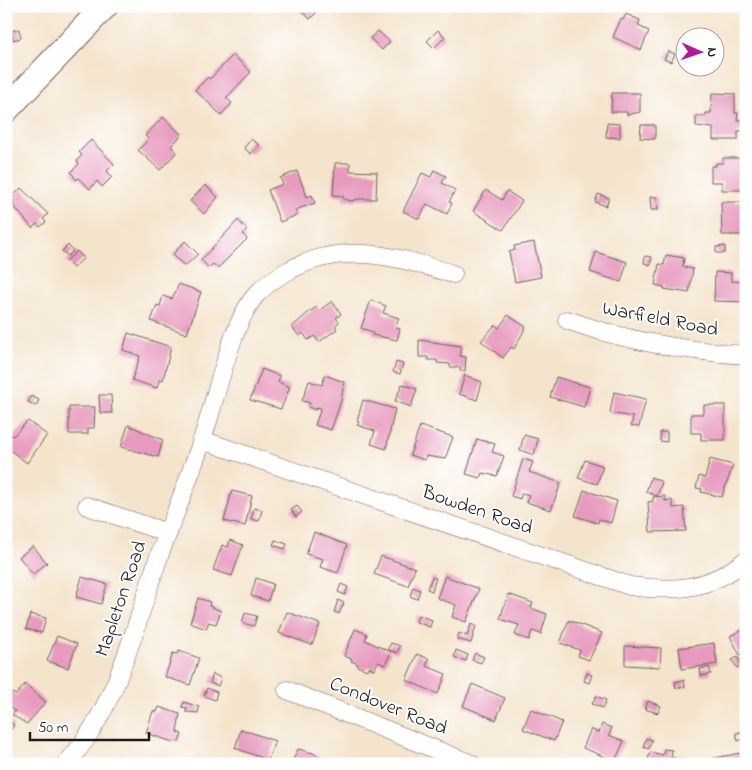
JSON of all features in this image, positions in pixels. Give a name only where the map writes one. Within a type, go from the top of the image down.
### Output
[{"type":"street","points":[[6,110],[105,6]]},
{"type":"street","name":"Mapleton Road","points":[[66,764],[88,735],[109,699],[202,440],[236,332],[255,296],[274,280],[305,262],[328,255],[358,253],[405,259],[453,274]]},
{"type":"street","name":"Warfield Road","points":[[567,320],[634,341],[698,352],[746,355]]},
{"type":"street","name":"Bowden Road","points":[[202,440],[630,586],[663,591],[689,587],[715,578],[742,563]]},
{"type":"street","points":[[87,506],[168,533]]},
{"type":"street","name":"Condover Road","points":[[287,690],[472,764]]},
{"type":"building","points":[[296,6],[323,6],[310,19]]},
{"type":"building","points":[[626,14],[640,20],[638,26],[649,31],[641,50],[613,37],[621,19],[623,20]]},
{"type":"building","points":[[19,29],[21,38],[13,40],[11,31]]},
{"type":"building","points":[[438,30],[445,37],[434,48],[427,41]]},
{"type":"building","points":[[378,31],[390,42],[382,50],[370,38]]},
{"type":"building","points":[[668,51],[674,54],[671,62],[664,59]]},
{"type":"building","points":[[233,55],[251,72],[226,98],[232,103],[221,115],[195,90],[208,77],[210,79]]},
{"type":"building","points":[[612,93],[640,93],[640,112],[627,115],[627,112],[611,112]]},
{"type":"building","points":[[712,93],[735,94],[735,113],[738,113],[737,120],[743,120],[743,131],[738,131],[738,140],[713,140],[713,128],[696,126],[696,116],[706,116],[706,113],[711,113]]},
{"type":"building","points":[[163,117],[182,135],[171,146],[177,152],[160,170],[138,150],[149,139],[145,136]]},
{"type":"building","points":[[607,123],[620,124],[620,138],[606,137]]},
{"type":"building","points":[[641,125],[655,125],[655,139],[640,138]]},
{"type":"building","points":[[251,139],[259,145],[251,154],[244,148]]},
{"type":"building","points":[[91,140],[114,164],[107,171],[112,177],[102,187],[97,181],[90,189],[78,178],[76,180],[71,172],[79,164],[77,161],[82,155],[79,152]]},
{"type":"building","points":[[723,158],[743,158],[742,190],[722,190],[722,182],[711,182],[711,166],[716,166],[716,163],[723,163]]},
{"type":"building","points":[[335,163],[350,163],[350,171],[377,172],[376,199],[352,201],[343,199],[343,196],[333,195]]},
{"type":"building","points":[[434,170],[446,176],[442,183],[455,190],[449,202],[452,203],[447,214],[427,204],[419,219],[403,211],[422,173],[431,177]]},
{"type":"building","points":[[297,171],[307,197],[312,195],[315,203],[295,210],[297,215],[280,222],[268,190],[283,184],[280,178]]},
{"type":"building","points":[[205,185],[218,197],[204,214],[190,201]]},
{"type":"building","points":[[21,188],[48,214],[43,219],[46,222],[40,227],[37,224],[32,228],[9,200]]},
{"type":"building","points":[[486,190],[502,200],[507,191],[522,201],[503,230],[473,211]]},
{"type":"building","points":[[598,194],[609,198],[606,206],[595,202]]},
{"type":"building","points":[[650,197],[657,197],[658,210],[651,210]]},
{"type":"building","points":[[721,202],[742,202],[742,235],[722,235]]},
{"type":"building","points":[[238,220],[247,230],[243,234],[247,239],[218,268],[213,264],[209,268],[201,260]]},
{"type":"building","points":[[185,241],[198,254],[185,266],[172,255]]},
{"type":"building","points":[[534,242],[541,277],[515,282],[509,252],[515,250],[514,246]]},
{"type":"building","points":[[68,245],[73,251],[68,256],[62,251]]},
{"type":"building","points":[[725,246],[725,253],[716,253],[716,247]]},
{"type":"building","points":[[77,251],[84,258],[73,268],[66,261]]},
{"type":"building","points":[[596,252],[627,262],[621,282],[590,272]]},
{"type":"building","points":[[666,255],[684,258],[683,267],[693,269],[689,293],[664,289],[664,287],[655,285],[659,264],[664,265]]},
{"type":"building","points":[[645,256],[652,257],[650,265],[644,263]]},
{"type":"building","points":[[715,272],[731,273],[731,281],[746,282],[746,302],[714,301]]},
{"type":"building","points":[[179,284],[201,292],[187,334],[151,321],[157,305],[160,306],[163,296],[172,299]]},
{"type":"building","points":[[371,300],[386,306],[383,313],[399,318],[395,327],[400,329],[397,340],[372,335],[373,332],[361,328]]},
{"type":"building","points":[[332,301],[341,314],[336,318],[339,322],[335,326],[337,329],[319,342],[314,336],[308,340],[303,333],[299,336],[292,327],[309,312],[317,307],[320,310]]},
{"type":"building","points":[[508,315],[526,327],[514,349],[511,347],[503,358],[481,341],[495,325],[499,328]]},
{"type":"building","points":[[128,333],[171,347],[163,380],[159,380],[157,388],[132,380],[140,356],[123,350]]},
{"type":"building","points":[[419,340],[461,346],[460,356],[466,357],[465,371],[460,371],[460,367],[450,367],[450,364],[437,363],[437,360],[428,360],[428,357],[419,357]]},
{"type":"building","points":[[396,362],[403,364],[400,374],[393,372]]},
{"type":"building","points":[[262,369],[280,376],[278,382],[290,387],[281,409],[250,400]]},
{"type":"building","points":[[325,375],[344,382],[341,401],[331,430],[315,425],[321,408],[317,407],[316,410],[308,407],[310,403],[302,401],[309,381],[322,385]]},
{"type":"building","points":[[465,375],[482,382],[477,400],[459,394]]},
{"type":"building","points":[[556,377],[590,387],[584,407],[550,397]]},
{"type":"building","points":[[402,384],[417,389],[411,407],[395,401]]},
{"type":"building","points":[[614,392],[646,399],[639,427],[631,426],[633,417],[610,413]]},
{"type":"building","points":[[99,395],[111,395],[112,413],[100,413]]},
{"type":"building","points":[[31,396],[39,400],[36,406],[28,402]]},
{"type":"building","points":[[363,400],[395,409],[386,449],[371,444],[375,431],[357,425]]},
{"type":"building","points":[[704,405],[725,405],[725,440],[701,440],[701,433],[691,433],[691,414],[704,414]]},
{"type":"building","points":[[69,407],[95,407],[94,428],[88,428],[88,434],[69,434]]},
{"type":"building","points":[[28,421],[47,435],[27,463],[11,451],[6,458],[6,432],[13,436]]},
{"type":"building","points":[[128,425],[163,440],[158,457],[121,447]]},
{"type":"building","points":[[420,426],[453,437],[445,459],[426,456],[425,460],[410,455]]},
{"type":"building","points":[[660,432],[667,432],[667,442],[660,441]]},
{"type":"building","points":[[524,435],[538,439],[534,455],[520,450]]},
{"type":"building","points":[[477,439],[495,444],[492,452],[504,456],[497,476],[482,473],[480,478],[466,474]]},
{"type":"building","points":[[523,459],[533,462],[529,472],[561,483],[551,510],[526,502],[529,495],[522,493],[520,499],[511,496]]},
{"type":"building","points":[[710,459],[733,465],[722,497],[701,492],[702,489],[696,488],[699,476],[705,478]]},
{"type":"building","points":[[585,460],[603,466],[597,484],[578,478]]},
{"type":"building","points":[[651,477],[662,482],[657,496],[646,492]]},
{"type":"building","points":[[584,490],[617,501],[611,523],[599,519],[598,523],[575,516]]},
{"type":"building","points":[[232,491],[252,496],[245,526],[224,521]]},
{"type":"building","points":[[665,496],[665,501],[672,500],[673,508],[684,507],[686,531],[650,532],[648,502],[653,501],[653,497]]},
{"type":"building","points":[[297,506],[302,512],[296,517],[291,510]]},
{"type":"building","points":[[254,508],[262,510],[259,521],[251,519]]},
{"type":"building","points":[[314,532],[347,545],[338,573],[320,567],[323,559],[306,554]]},
{"type":"building","points":[[230,540],[243,545],[232,576],[213,570],[222,545],[228,547]]},
{"type":"building","points":[[275,540],[287,544],[285,549],[273,545]]},
{"type":"building","points":[[33,546],[47,563],[33,574],[19,557]]},
{"type":"building","points":[[381,556],[415,568],[408,586],[374,574]]},
{"type":"building","points":[[445,576],[479,589],[466,622],[452,617],[456,605],[437,598]]},
{"type":"building","points":[[82,577],[107,584],[101,604],[76,597]]},
{"type":"building","points":[[432,577],[436,578],[432,591],[427,589]]},
{"type":"building","points":[[256,578],[273,584],[268,601],[251,596]]},
{"type":"building","points":[[341,584],[348,587],[345,595],[338,592]]},
{"type":"building","points":[[413,587],[420,590],[417,599],[410,596]]},
{"type":"building","points":[[508,594],[533,603],[531,608],[547,614],[541,634],[532,631],[529,640],[515,635],[519,625],[500,619]]},
{"type":"building","points":[[198,598],[210,602],[209,606],[221,611],[216,624],[209,622],[206,629],[190,623]]},
{"type":"building","points":[[338,600],[344,603],[339,614],[334,612]]},
{"type":"building","points":[[287,612],[320,624],[312,645],[279,633]]},
{"type":"building","points":[[245,613],[257,616],[254,626],[242,623]]},
{"type":"building","points":[[30,614],[46,618],[42,633],[26,629]]},
{"type":"building","points":[[418,615],[432,620],[430,627],[416,622]]},
{"type":"building","points":[[569,620],[602,633],[589,660],[578,656],[580,650],[560,643]]},
{"type":"building","points":[[471,624],[476,626],[471,643],[457,639],[459,633],[467,636]]},
{"type":"building","points":[[746,628],[746,652],[740,655],[730,636]]},
{"type":"building","points":[[355,629],[367,634],[365,640],[391,652],[385,665],[378,662],[374,670],[369,667],[367,670],[357,666],[358,664],[351,661],[352,659],[344,656]]},
{"type":"building","points":[[57,636],[77,644],[68,668],[47,661]]},
{"type":"building","points":[[391,643],[400,646],[397,653],[388,649]]},
{"type":"building","points":[[714,643],[717,664],[682,669],[679,648]]},
{"type":"building","points":[[625,646],[661,648],[660,667],[625,665]]},
{"type":"building","points":[[456,650],[468,655],[466,661],[454,657]]},
{"type":"building","points":[[179,651],[199,658],[190,685],[165,677],[173,653],[177,654]]},
{"type":"building","points":[[475,653],[484,657],[481,663],[472,660]]},
{"type":"building","points":[[417,654],[429,659],[426,666],[446,674],[438,694],[406,680]]},
{"type":"building","points":[[738,657],[742,665],[737,668],[732,660]]},
{"type":"building","points":[[709,667],[711,674],[701,676],[700,669]]},
{"type":"building","points":[[587,673],[592,675],[589,683],[584,681]]},
{"type":"building","points":[[213,674],[221,678],[218,686],[210,683]]},
{"type":"building","points":[[684,680],[685,687],[676,688],[675,682]]},
{"type":"building","points":[[25,684],[46,702],[27,724],[12,715],[15,711],[9,707],[8,699],[13,693],[16,695]]},
{"type":"building","points":[[472,684],[505,698],[496,720],[463,706]]},
{"type":"building","points":[[207,688],[217,692],[215,700],[204,696]]},
{"type":"building","points":[[596,696],[606,700],[603,708],[592,704]]},
{"type":"building","points":[[648,701],[661,706],[658,713],[645,709]]},
{"type":"building","points":[[184,702],[199,707],[198,713],[186,712],[187,708],[182,707]]},
{"type":"building","points":[[159,707],[180,714],[177,732],[182,734],[179,742],[173,742],[146,733],[153,711],[157,712]]},
{"type":"building","points":[[531,709],[562,722],[554,741],[523,729]]},
{"type":"building","points":[[6,720],[14,725],[11,730],[6,727]]},
{"type":"building","points":[[602,724],[612,728],[609,735],[624,741],[615,761],[583,748],[591,729],[599,733]]},
{"type":"building","points":[[241,729],[275,741],[268,760],[235,748]]},
{"type":"building","points":[[742,732],[744,739],[738,741],[736,733]]},
{"type":"building","points":[[646,738],[652,740],[649,749],[643,747]]},
{"type":"building","points":[[298,749],[313,753],[331,764],[291,764]]},
{"type":"building","points":[[664,749],[672,750],[671,757],[684,760],[683,764],[647,764],[650,752],[663,755]]},
{"type":"building","points":[[740,753],[742,764],[706,764],[705,760]]}]
